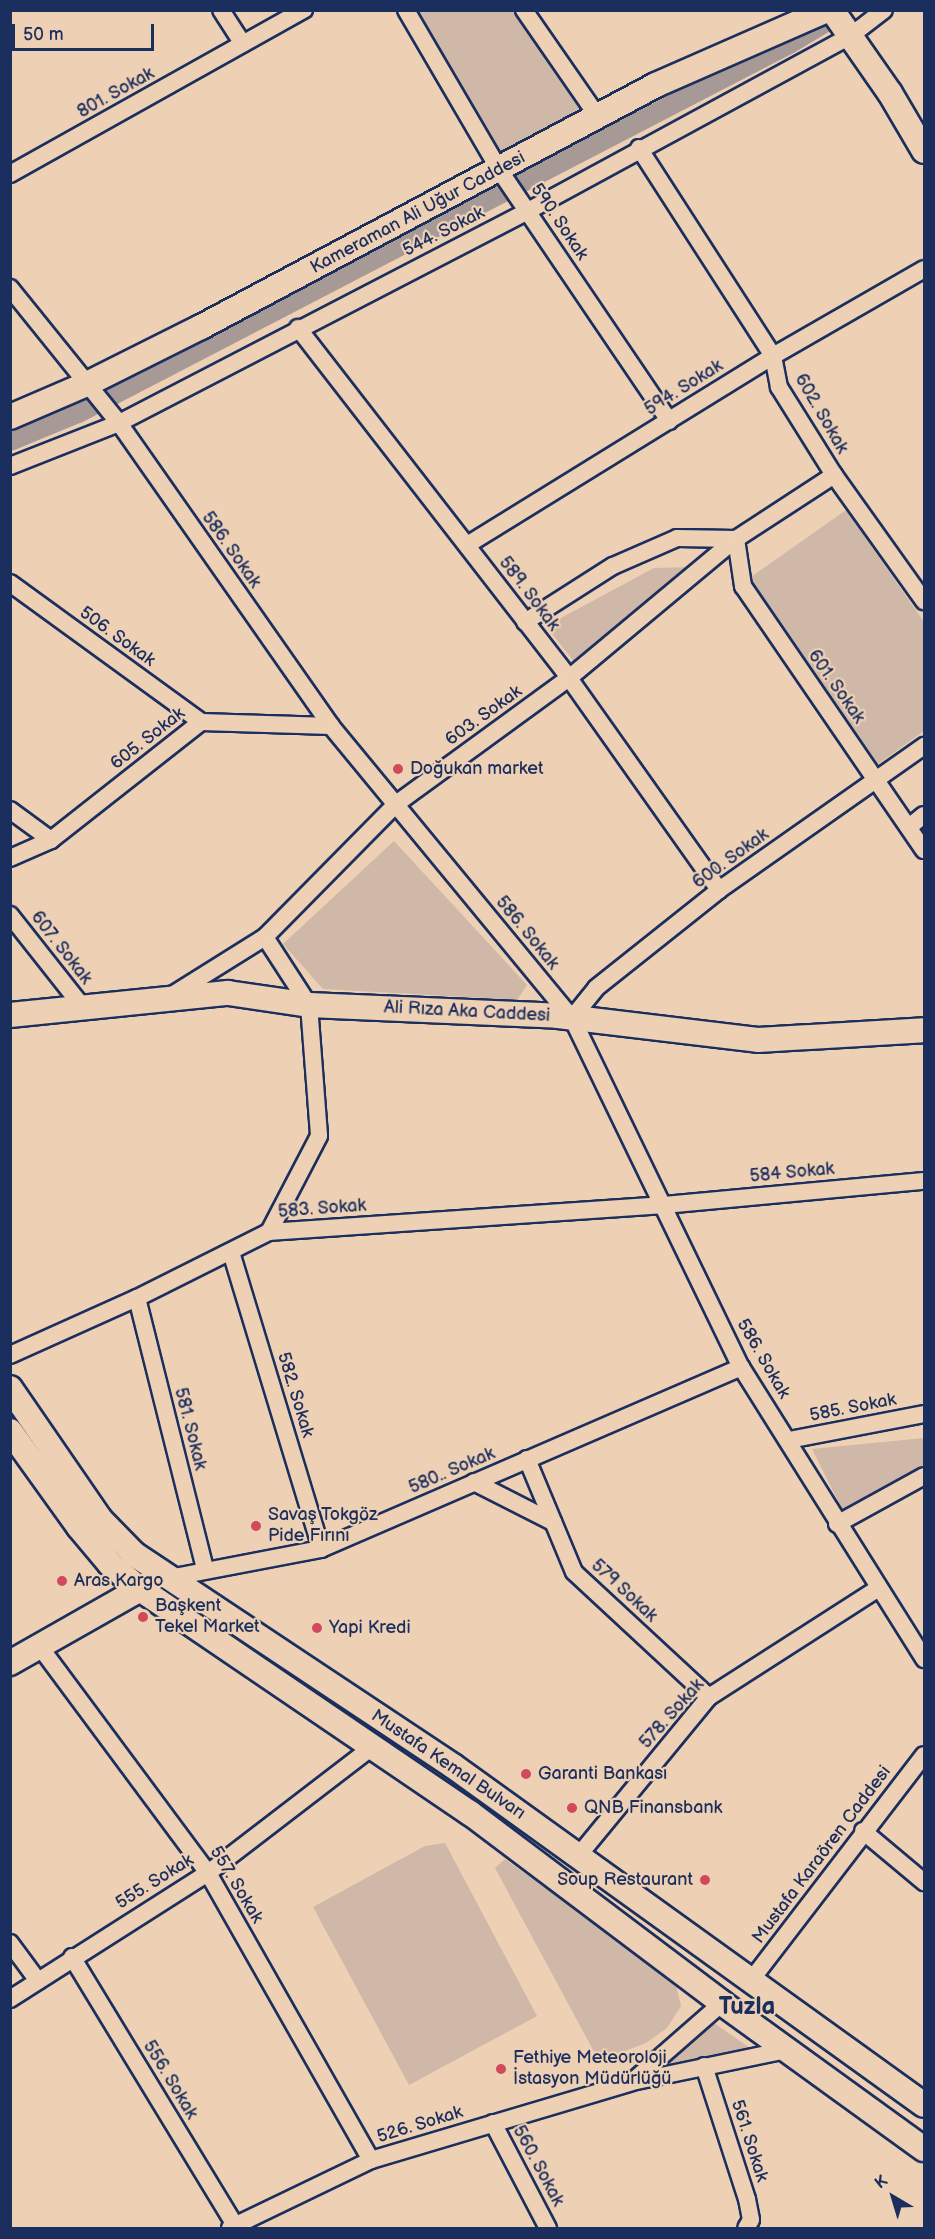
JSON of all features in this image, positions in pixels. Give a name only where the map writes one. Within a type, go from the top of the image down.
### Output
[{"type":"main road","name":"Kameraman Ali Uğur Caddesi","points":[[10,417],[89,383],[500,171],[656,85],[827,10]]},
{"type":"main road","points":[[832,10],[891,93],[924,151]]},
{"type":"main road","name":"Ali Rıza Aka Caddesi","points":[[10,1015],[81,1005],[228,993],[309,1005],[572,1018],[758,1040],[924,1030]]},
{"type":"main road","name":"Mustafa Kemal Bulvarı","points":[[10,1388],[100,1519],[134,1554],[443,1759],[752,1979],[924,2105]]},
{"type":"main road","name":"Mustafa Kemal Bulvarı","points":[[10,1431],[79,1527],[111,1564],[140,1589],[470,1813],[722,2003],[924,2149]]},
{"type":"main road","points":[[10,1664],[140,1589]]},
{"type":"street","points":[[221,10],[243,44]]},
{"type":"street","name":"801. Sokak","points":[[10,174],[304,10]]},
{"type":"street","name":"590. Sokak","points":[[406,10],[500,171],[669,421]]},
{"type":"street","points":[[524,10],[598,117]]},
{"type":"street","name":"544. Sokak","points":[[10,466],[118,423],[528,211],[639,148],[849,37],[884,10]]},
{"type":"street","name":"602. Sokak","points":[[639,148],[773,356],[778,387],[834,476],[924,601]]},
{"type":"street","name":"594. Sokak","points":[[467,545],[773,356],[924,269]]},
{"type":"street","name":"586. Sokak","points":[[10,288],[89,383],[330,726],[572,1018],[741,1367],[789,1440],[837,1524],[924,1659]]},
{"type":"street","name":"589. Sokak","points":[[298,328],[569,678],[719,890]]},
{"type":"street","name":"603. Sokak","points":[[166,998],[266,937],[396,804],[569,678],[736,539],[834,476]]},
{"type":"street","points":[[525,622],[613,566],[677,538],[736,539]]},
{"type":"street","name":"601. Sokak","points":[[736,539],[742,586],[924,850]]},
{"type":"street","name":"506. Sokak","points":[[10,583],[201,722]]},
{"type":"street","name":"605. Sokak","points":[[10,858],[51,840],[201,722],[330,726]]},
{"type":"street","name":"600. Sokak","points":[[572,1018],[596,988],[719,890],[924,746]]},
{"type":"street","points":[[10,810],[51,840]]},
{"type":"street","points":[[909,827],[924,815]]},
{"type":"street","name":"607. Sokak","points":[[10,915],[81,1005]]},
{"type":"street","points":[[266,937],[309,1005],[319,1136],[269,1232]]},
{"type":"street","name":"584 Sokak","points":[[664,1205],[924,1181]]},
{"type":"street","name":"583. Sokak","points":[[10,1355],[137,1298],[269,1232],[664,1205]]},
{"type":"street","name":"582. Sokak","points":[[231,1252],[321,1548]]},
{"type":"street","name":"581. Sokak","points":[[137,1298],[205,1569]]},
{"type":"street","name":"580.. Sokak","points":[[169,1578],[205,1569],[321,1548],[741,1367]]},
{"type":"street","name":"585. Sokak","points":[[789,1440],[924,1414]]},
{"type":"street","name":"579 Sokak","points":[[527,1459],[574,1572],[710,1697]]},
{"type":"street","points":[[837,1524],[924,1476]]},
{"type":"street","points":[[474,1482],[553,1522]]},
{"type":"street","name":"578. Sokak","points":[[579,1855],[710,1697],[879,1588]]},
{"type":"street","name":"557. Sokak","points":[[40,1647],[208,1873],[371,2160]]},
{"type":"street","name":"555. Sokak","points":[[10,1999],[72,1957],[208,1873],[372,1747]]},
{"type":"street","name":"Mustafa Karaören Caddesi","points":[[752,1979],[863,1831],[924,1755]]},
{"type":"street","points":[[863,1831],[924,1882]]},
{"type":"street","points":[[10,1943],[38,1981]]},
{"type":"street","name":"556. Sokak","points":[[72,1957],[234,2227]]},
{"type":"street","points":[[632,2082],[722,2003]]},
{"type":"street","name":"526. Sokak","points":[[234,2227],[371,2160],[632,2082],[786,2050]]},
{"type":"street","name":"561. Sokak","points":[[704,2066],[747,2199],[751,2220],[746,2229]]},
{"type":"street","name":"560. Sokak","points":[[493,2123],[549,2229]]},
{"type":"shaded area","points":[[417,11],[514,11],[588,115],[503,162]]},
{"type":"shaded area","points":[[846,510],[924,622],[924,731],[878,764],[748,579]]},
{"type":"shaded area","points":[[695,567],[575,663],[546,626],[654,568]]},
{"type":"shaded area","points":[[394,841],[527,985],[517,1000],[323,989],[283,944]]},
{"type":"shaded area","points":[[924,1438],[924,1471],[843,1511],[812,1449]]},
{"type":"shaded area","points":[[445,1843],[537,2016],[409,2085],[313,1907],[425,1846]]},
{"type":"shaded area","points":[[505,1859],[675,1981],[681,2006],[667,2028],[646,2043],[599,2061],[495,1868]]},
{"type":"shaded area","points":[[714,2023],[753,2050],[661,2069]]},
{"type":"waterway","points":[[10,441],[78,413],[791,43],[841,13]]},
{"type":"place","name":"Doğukan market","points":[[398,769]]},
{"type":"place","name":"Savaş Tokgöz Pide Fırını","points":[[256,1526]]},
{"type":"place","name":"Aras Kargo","points":[[62,1581]]},
{"type":"place","name":"Başkent Tekel Market","points":[[143,1617]]},
{"type":"place","name":"Yapi Kredi","points":[[317,1628]]},
{"type":"place","name":"Garanti Bankası","points":[[526,1774]]},
{"type":"place","name":"QNB Finansbank","points":[[572,1808]]},
{"type":"place","name":"Soup Restaurant","points":[[705,1880]]},
{"type":"place","name":"Fethiye Meteoroloji İstasyon Müdürlüğü","points":[[501,2069]]},
{"type":"district","name":"Tuzla","points":[[747,2007]]}]
